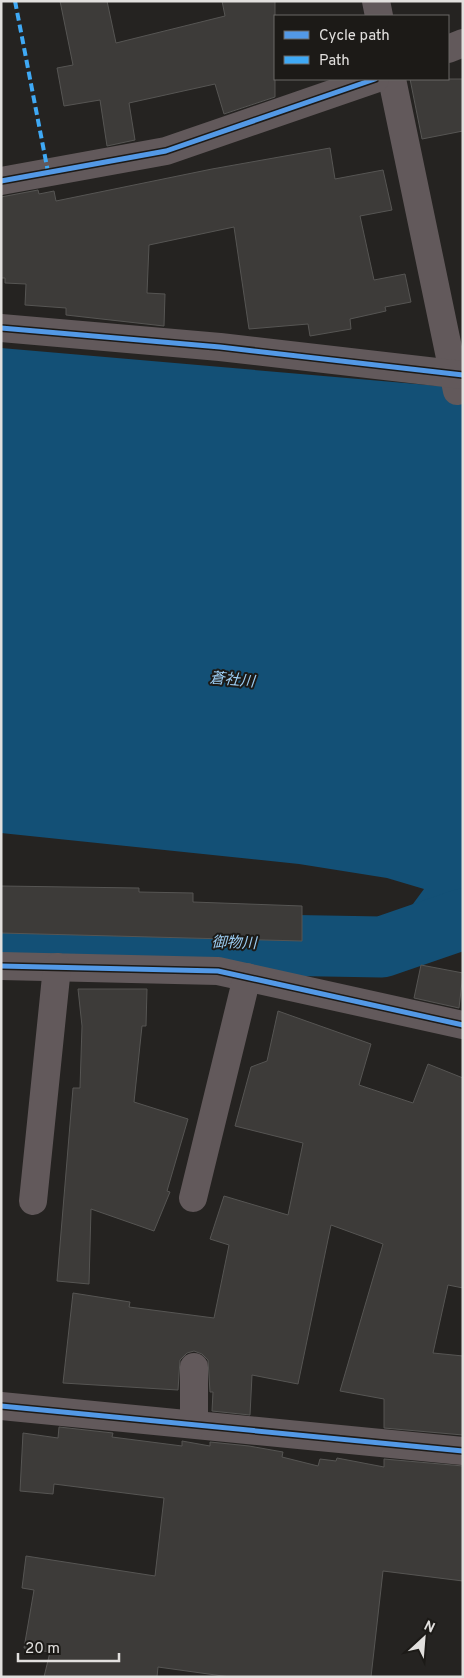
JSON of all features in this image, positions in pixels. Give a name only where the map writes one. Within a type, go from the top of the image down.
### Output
[{"type":"street","points":[[376,1],[379,15]]},
{"type":"street","points":[[449,49],[463,43]]},
{"type":"street","points":[[1,180],[166,151],[372,80]]},
{"type":"street","points":[[1,328],[220,347],[458,381],[392,80]]},
{"type":"street","points":[[1,966],[218,971],[463,1025]]},
{"type":"street","points":[[33,1201],[57,967]]},
{"type":"street","points":[[192,1198],[248,977]]},
{"type":"street","points":[[194,1367],[194,1424]]},
{"type":"street","points":[[1,1406],[463,1451]]},
{"type":"water","name":"蒼社川","points":[[1,348],[463,388],[463,912],[393,931],[424,889],[387,878],[299,864],[1,833]]},
{"type":"building","points":[[60,1],[107,1],[116,43],[225,16],[222,1],[275,1],[275,97],[224,114],[215,84],[129,103],[135,140],[107,146],[100,100],[64,106],[57,68],[73,65]]},
{"type":"building","points":[[463,79],[463,131],[422,139],[410,80]]},
{"type":"building","points":[[330,148],[335,179],[383,170],[392,210],[360,216],[374,280],[405,274],[411,302],[385,307],[386,311],[350,319],[351,329],[310,336],[308,324],[249,329],[234,227],[149,245],[147,293],[165,294],[164,326],[66,315],[66,308],[25,305],[26,284],[5,283],[5,278],[1,278],[1,197],[38,190],[39,194],[54,191],[56,201],[212,169]]},
{"type":"building","points":[[1,886],[139,888],[139,892],[193,893],[193,902],[302,906],[302,941],[1,933]]},
{"type":"building","points":[[421,965],[463,973],[459,1008],[414,998]]},
{"type":"building","points":[[78,989],[147,989],[146,1026],[142,1026],[134,1102],[188,1119],[167,1191],[170,1192],[154,1231],[91,1209],[89,1284],[57,1281],[73,1088],[80,1088],[82,1026]]},
{"type":"building","points":[[278,1011],[371,1044],[359,1085],[413,1103],[428,1064],[463,1078],[463,1288],[448,1285],[433,1353],[463,1356],[463,1435],[384,1428],[384,1399],[340,1391],[383,1244],[331,1225],[298,1384],[252,1375],[250,1415],[212,1411],[213,1392],[210,1392],[208,1360],[202,1354],[194,1351],[187,1353],[180,1360],[178,1390],[63,1383],[73,1293],[130,1302],[129,1307],[214,1318],[229,1245],[210,1239],[224,1196],[288,1215],[303,1143],[235,1126],[251,1067],[267,1061]]},
{"type":"building","points":[[59,1427],[113,1433],[112,1437],[182,1446],[182,1441],[210,1446],[210,1442],[249,1446],[283,1452],[282,1457],[318,1466],[320,1459],[336,1461],[337,1458],[384,1467],[384,1459],[463,1466],[463,1581],[383,1571],[371,1677],[230,1677],[158,1667],[157,1677],[44,1677],[50,1652],[24,1648],[34,1590],[22,1588],[26,1556],[155,1576],[164,1498],[54,1484],[53,1494],[20,1491],[23,1433],[58,1438]]},
{"type":"waterway","name":"御物川","points":[[1,940],[382,947],[463,919]]},
{"type":"marked path","points":[[15,1],[48,172]]},
{"type":"cycle path","points":[[1,181],[166,151],[372,80]]},
{"type":"cycle path","points":[[1,328],[220,347],[463,375]]},
{"type":"cycle path","points":[[1,966],[218,971],[463,1025]]},
{"type":"cycle path","points":[[1,1406],[463,1451]]}]
